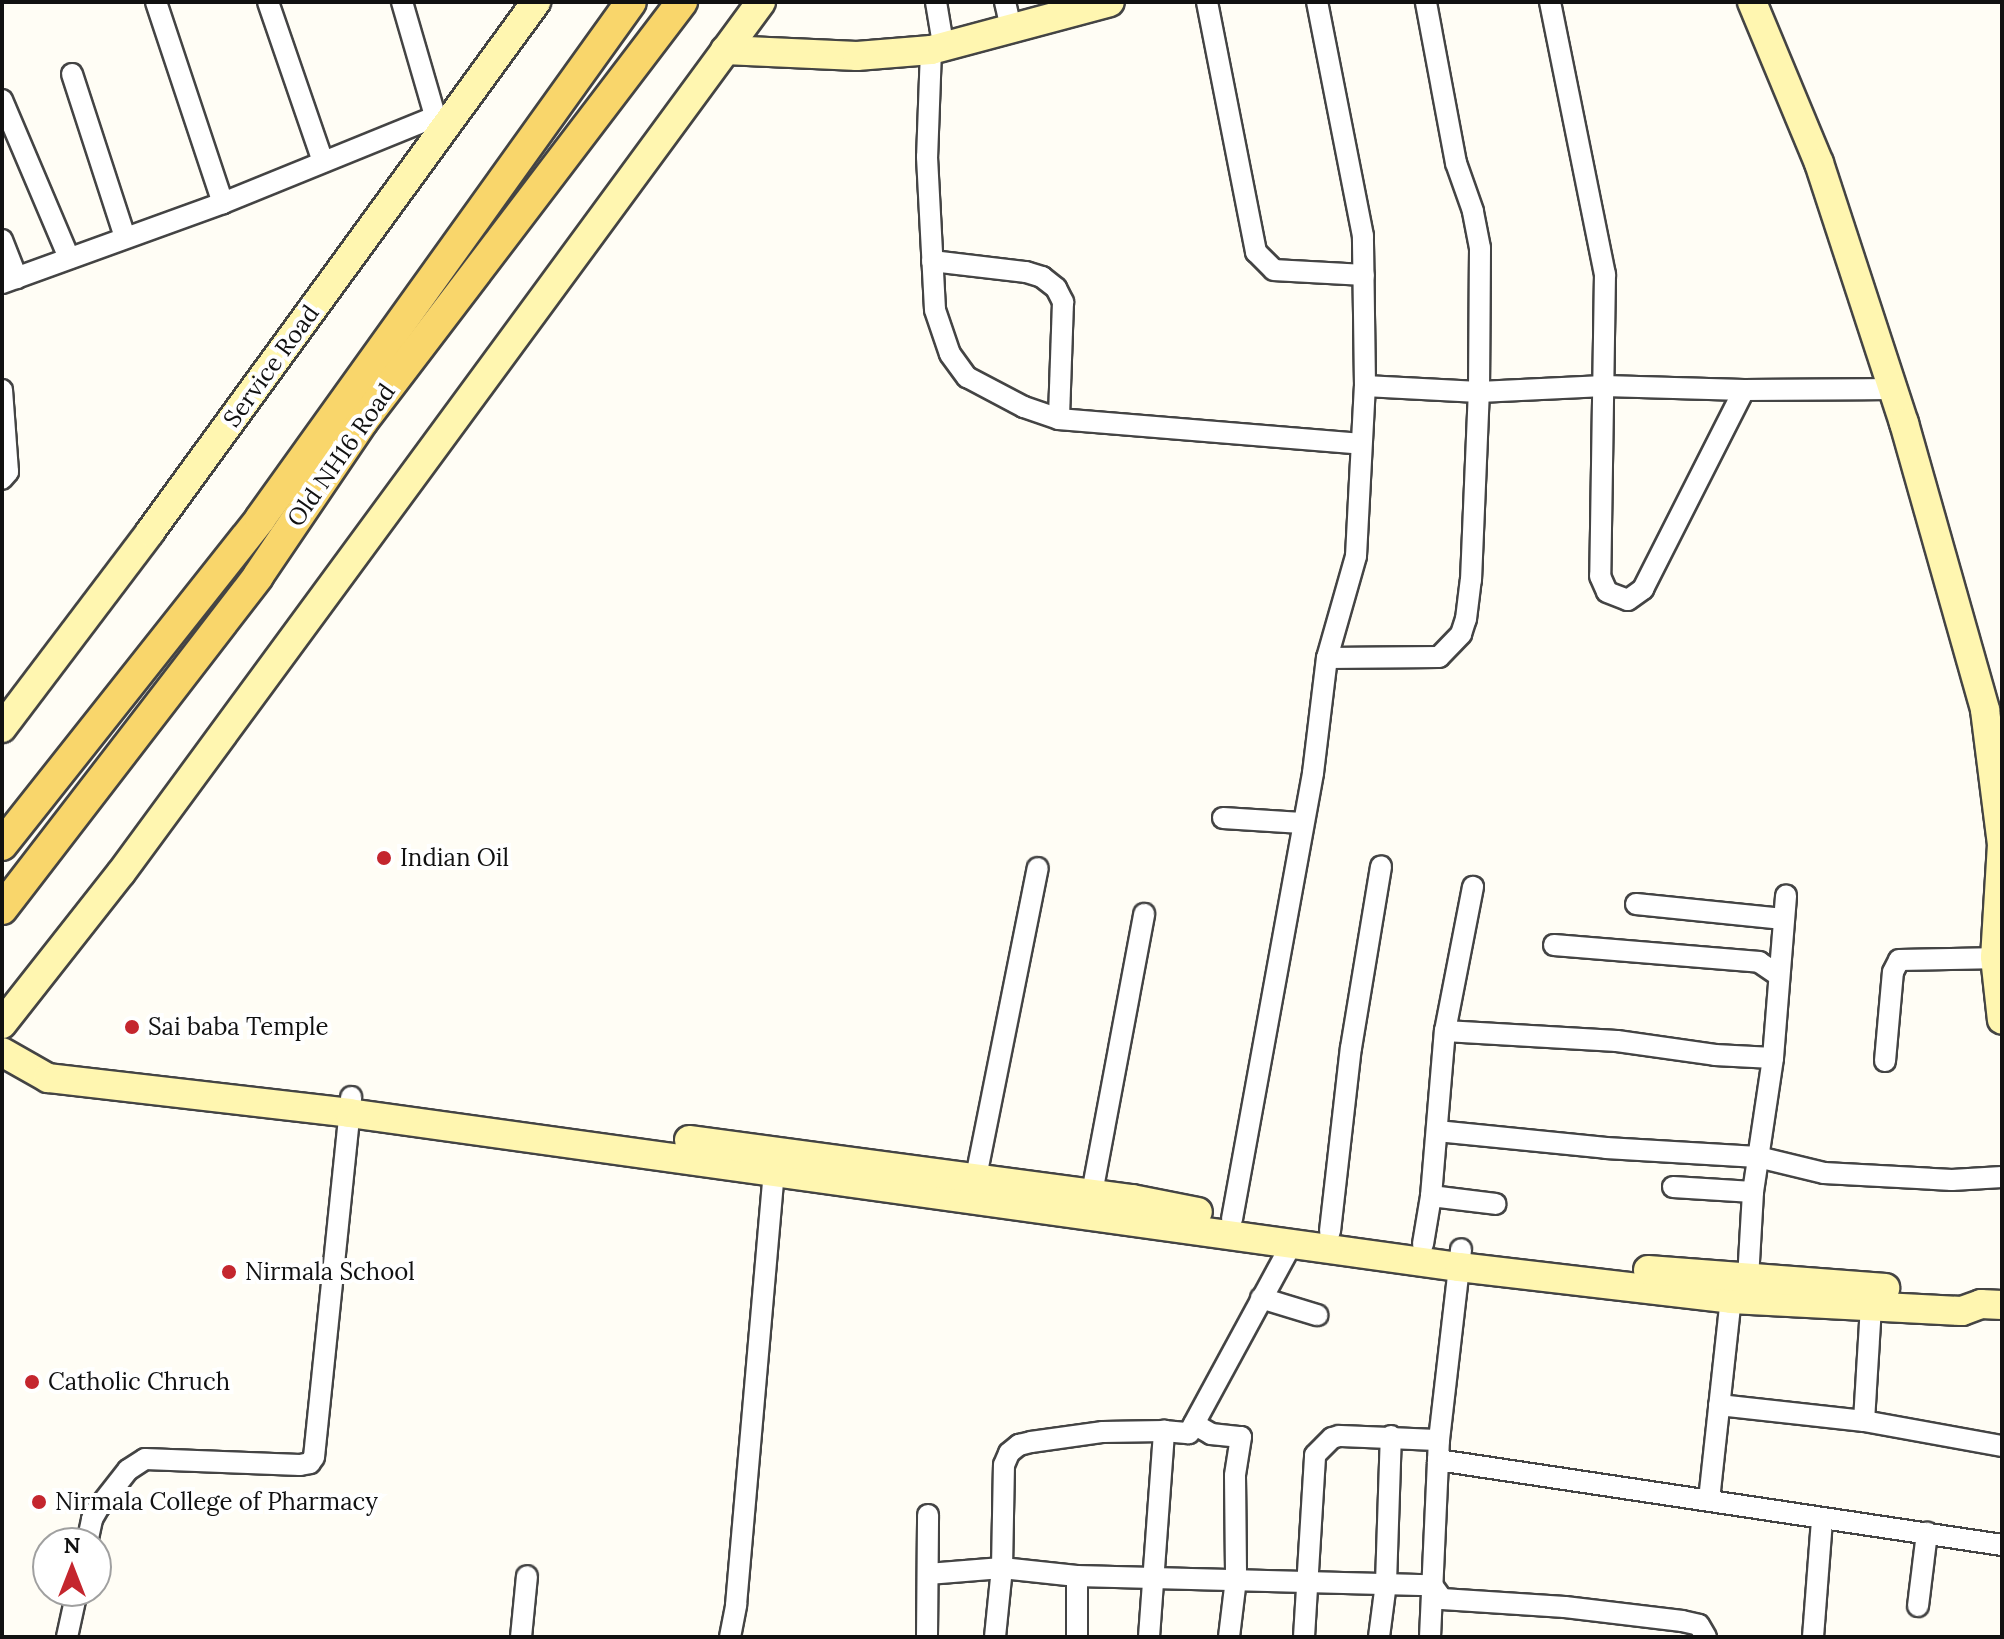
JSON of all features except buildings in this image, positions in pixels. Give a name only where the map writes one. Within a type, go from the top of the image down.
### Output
[{"type":"main road","name":"Old NH16 Road","points":[[2,845],[260,519],[631,2]]},
{"type":"main road","name":"Old NH16 Road","points":[[2,909],[258,576],[363,421],[682,2]]},
{"type":"street","points":[[156,2],[223,203]]},
{"type":"street","points":[[268,2],[323,162]]},
{"type":"street","points":[[2,240],[10,281],[223,203],[323,162],[438,125],[402,2]]},
{"type":"street","points":[[2,1024],[130,861],[761,2]]},
{"type":"street","points":[[936,2],[937,47],[927,157],[932,261],[935,310],[956,365],[982,384],[1024,407],[1059,419],[1361,444]]},
{"type":"street","points":[[725,50],[857,56],[937,47],[1008,16],[1110,2]]},
{"type":"street","points":[[1207,2],[1256,252],[1274,270],[1364,275]]},
{"type":"street","points":[[1232,1219],[1313,773],[1327,658],[1356,556],[1365,386],[1364,275],[1358,203],[1317,2]]},
{"type":"street","points":[[1327,658],[1439,657],[1461,634],[1471,580],[1479,392],[1480,248],[1473,211],[1456,163],[1426,2]]},
{"type":"street","points":[[1550,2],[1602,251],[1604,386],[1600,576],[1607,592],[1628,600],[1643,589],[1744,390]]},
{"type":"street","points":[[1752,2],[1819,163],[1966,633],[1985,710],[2002,844],[1999,957],[2002,1020]]},
{"type":"street","name":"Service Road","points":[[2,728],[150,532],[438,125],[527,8]]},
{"type":"street","points":[[72,74],[125,237]]},
{"type":"street","points":[[2,100],[69,258]]},
{"type":"street","points":[[932,261],[1026,272],[1042,277],[1056,288],[1063,302],[1059,419]]},
{"type":"street","points":[[1365,386],[1479,392],[1604,386],[1744,390],[1891,389]]},
{"type":"street","points":[[2,390],[8,472],[2,479]]},
{"type":"street","points":[[1223,818],[1302,823]]},
{"type":"street","points":[[1330,1231],[1351,1048],[1381,866]]},
{"type":"street","points":[[976,1177],[1038,868]]},
{"type":"street","points":[[1423,1244],[1431,1196],[1445,1031],[1473,887]]},
{"type":"street","points":[[1709,1500],[1719,1405],[1773,1058],[1786,896]]},
{"type":"street","points":[[1636,904],[1783,919]]},
{"type":"street","points":[[1092,1193],[1144,914]]},
{"type":"street","points":[[1554,945],[1759,962],[1778,975]]},
{"type":"street","points":[[1885,1061],[1893,972],[1899,960],[1999,957]]},
{"type":"street","points":[[1445,1031],[1617,1041],[1715,1055],[1773,1058]]},
{"type":"street","points":[[2,1052],[48,1078],[350,1105],[775,1161],[1292,1243],[1460,1258],[1871,1307],[1982,1306]]},
{"type":"street","points":[[90,1527],[99,1507],[128,1470],[145,1459],[300,1465],[310,1463],[314,1457],[350,1105]]},
{"type":"street","points":[[1437,1131],[1606,1148],[1758,1157],[1824,1173],[1952,1180],[2002,1177]]},
{"type":"street","points":[[775,1161],[976,1177],[1092,1193],[1232,1219],[1423,1244],[1460,1258]]},
{"type":"street","points":[[730,1637],[736,1605],[775,1161]]},
{"type":"street","points":[[1673,1187],[1753,1192]]},
{"type":"street","points":[[1431,1196],[1496,1204]]},
{"type":"street","points":[[995,1637],[1002,1568],[1004,1465],[1019,1445],[1103,1432],[1189,1433],[1292,1243]]},
{"type":"street","points":[[1430,1637],[1439,1450],[1460,1258]]},
{"type":"street","points":[[1739,1289],[1960,1293],[1982,1306]]},
{"type":"street","points":[[1261,1298],[1317,1315]]},
{"type":"street","points":[[1864,1421],[1871,1307]]},
{"type":"street","points":[[1719,1405],[1864,1421],[2002,1446]]},
{"type":"street","points":[[1194,1424],[1211,1434],[1241,1437],[1235,1476],[1236,1579],[1229,1637]]},
{"type":"street","points":[[1149,1637],[1156,1577],[1164,1431]]},
{"type":"street","points":[[1379,1637],[1386,1583],[1391,1436]]},
{"type":"street","points":[[1304,1637],[1315,1455],[1332,1438],[1391,1436],[1439,1450],[1709,1500],[2002,1545]]},
{"type":"street","points":[[927,1637],[928,1515]]},
{"type":"street","points":[[1813,1637],[1822,1519]]},
{"type":"street","points":[[1918,1606],[1927,1533]]},
{"type":"street","points":[[928,1574],[1002,1568],[1077,1576],[1432,1585]]},
{"type":"street","points":[[521,1637],[527,1576]]},
{"type":"street","points":[[1077,1576],[1077,1637]]},
{"type":"street","points":[[1432,1585],[1442,1599],[1565,1607],[1682,1621],[1699,1625],[1706,1637]]},
{"type":"street","points":[[67,1637],[74,1607]]},
{"type":"place","name":"Indian Oil","points":[[384,858]]},
{"type":"place","name":"Sai baba Temple","points":[[132,1027]]},
{"type":"place","name":"Nirmala School","points":[[229,1272]]},
{"type":"place","name":"Catholic Chruch","points":[[32,1382]]},
{"type":"place","name":"Nirmala College of Pharmacy","points":[[39,1502]]}]
